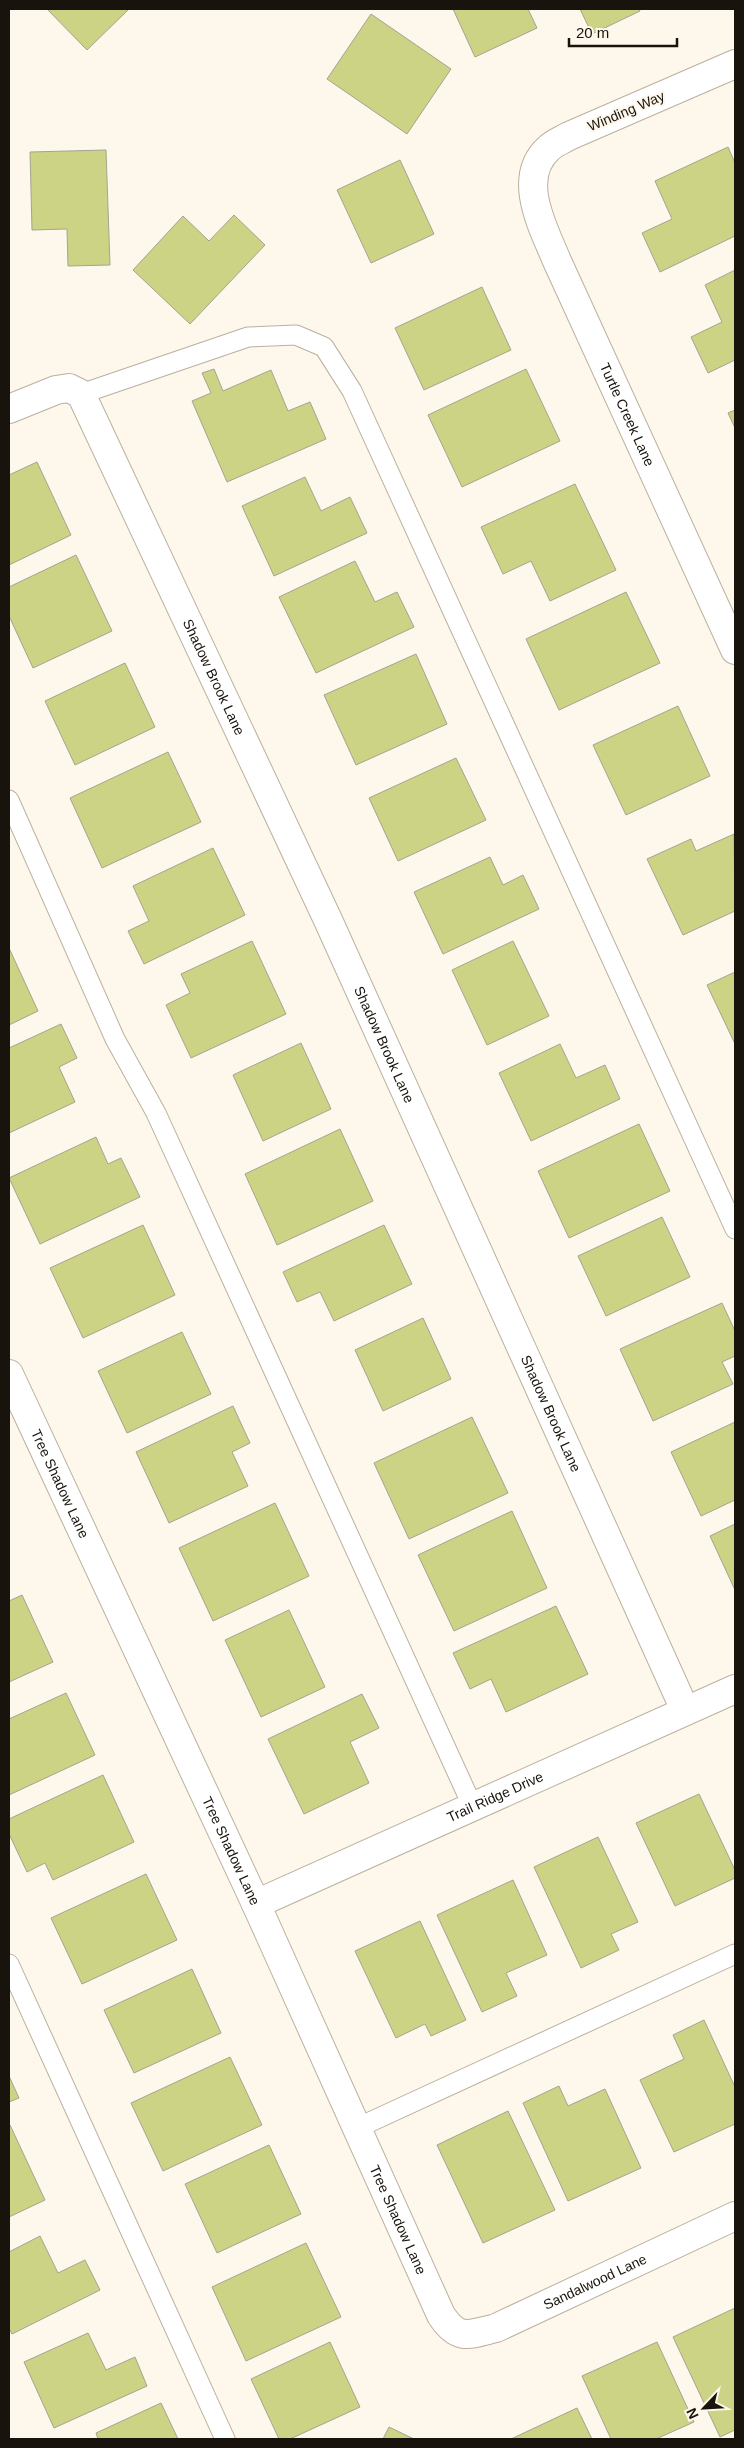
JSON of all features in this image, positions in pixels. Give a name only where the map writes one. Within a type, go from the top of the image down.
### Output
[{"type":"street","name":"Winding Way","points":[[533,176],[537,162],[549,148],[569,136],[735,64]]},
{"type":"street","name":"Turtle Creek Lane","points":[[533,176],[536,210],[557,261],[735,650]]},
{"type":"street","points":[[9,410],[56,390],[75,392]]},
{"type":"street","name":"Shadow Brook Lane","points":[[75,392],[328,920],[685,1710]]},
{"type":"street","name":"Tree Shadow Lane","points":[[9,1374],[256,1904],[441,2314],[451,2330]]},
{"type":"street","name":"Trail Ridge Drive","points":[[256,1904],[472,1805],[735,1689]]},
{"type":"street","name":"Sandalwood Lane","points":[[451,2330],[464,2334],[496,2328],[735,2216]]},
{"type":"lane","points":[[75,392],[248,337],[296,335],[324,347],[352,391],[735,1229]]},
{"type":"lane","points":[[9,800],[115,1039],[156,1112],[472,1805]]},
{"type":"lane","points":[[357,2128],[735,1954]]},
{"type":"lane","points":[[9,1964],[225,2439]]},
{"type":"building","points":[[47,9],[129,9],[87,50]]},
{"type":"building","points":[[453,9],[528,9],[537,28],[475,57]]},
{"type":"building","points":[[580,9],[639,9],[640,11],[592,34]]},
{"type":"building","points":[[371,14],[451,69],[407,134],[327,79]]},
{"type":"building","points":[[728,147],[735,163],[735,236],[660,272],[642,233],[672,219],[655,181]]},
{"type":"building","points":[[106,150],[110,265],[68,266],[67,229],[32,230],[30,152]]},
{"type":"building","points":[[400,160],[434,234],[371,263],[337,190]]},
{"type":"building","points":[[234,215],[265,245],[190,324],[133,270],[183,216],[209,241]]},
{"type":"building","points":[[735,270],[735,360],[708,373],[691,337],[722,322],[705,285]]},
{"type":"building","points":[[482,287],[511,350],[424,390],[395,328]]},
{"type":"building","points":[[214,369],[223,391],[271,370],[288,411],[310,402],[326,439],[227,482],[192,401],[211,393],[202,373]]},
{"type":"building","points":[[526,369],[560,441],[462,487],[428,415]]},
{"type":"building","points":[[735,410],[735,428],[728,413]]},
{"type":"building","points":[[37,462],[71,535],[9,565],[9,475]]},
{"type":"building","points":[[305,477],[321,511],[350,497],[367,533],[274,576],[242,506]]},
{"type":"building","points":[[575,484],[616,570],[550,601],[531,561],[503,574],[481,527]]},
{"type":"building","points":[[76,555],[112,631],[33,668],[9,616],[9,587]]},
{"type":"building","points":[[355,561],[375,602],[397,592],[414,627],[316,673],[279,597]]},
{"type":"building","points":[[626,592],[660,663],[559,710],[526,639]]},
{"type":"building","points":[[416,654],[447,724],[356,765],[324,695]]},
{"type":"building","points":[[125,663],[155,727],[75,765],[45,701]]},
{"type":"building","points":[[678,706],[710,776],[626,815],[593,745]]},
{"type":"building","points":[[168,752],[201,822],[102,868],[70,798]]},
{"type":"building","points":[[456,758],[486,820],[398,861],[369,798]]},
{"type":"building","points":[[734,834],[735,911],[683,935],[647,859],[691,839],[696,851]]},
{"type":"building","points":[[213,848],[245,915],[144,964],[128,931],[149,921],[133,886]]},
{"type":"building","points":[[490,857],[503,885],[523,875],[539,909],[443,954],[414,892]]},
{"type":"building","points":[[252,941],[286,1014],[191,1058],[166,1005],[190,993],[181,974]]},
{"type":"building","points":[[513,941],[549,1016],[487,1045],[452,970]]},
{"type":"building","points":[[9,948],[38,1011],[9,1025]]},
{"type":"building","points":[[735,972],[735,1044],[707,985]]},
{"type":"building","points":[[61,1024],[77,1058],[59,1067],[75,1102],[9,1133],[9,1048]]},
{"type":"building","points":[[301,1043],[331,1109],[263,1141],[233,1075]]},
{"type":"building","points":[[560,1044],[576,1078],[605,1065],[620,1099],[531,1141],[499,1073]]},
{"type":"building","points":[[639,1124],[670,1191],[569,1238],[538,1171]]},
{"type":"building","points":[[340,1129],[373,1201],[277,1245],[245,1174]]},
{"type":"building","points":[[96,1137],[108,1164],[121,1158],[140,1197],[40,1244],[9,1178]]},
{"type":"building","points":[[662,1217],[690,1277],[606,1316],[578,1256]]},
{"type":"building","points":[[143,1225],[175,1295],[83,1338],[50,1268]]},
{"type":"building","points":[[384,1225],[412,1284],[334,1321],[320,1292],[297,1302],[283,1272]]},
{"type":"building","points":[[722,1303],[735,1331],[735,1356],[722,1362],[733,1384],[653,1421],[620,1349]]},
{"type":"building","points":[[423,1318],[451,1379],[383,1411],[355,1350]]},
{"type":"building","points":[[182,1332],[211,1394],[127,1433],[98,1371]]},
{"type":"building","points":[[233,1406],[250,1443],[232,1452],[248,1486],[169,1523],[136,1452]]},
{"type":"building","points":[[472,1417],[508,1493],[409,1539],[374,1463]]},
{"type":"building","points":[[735,1422],[735,1500],[701,1516],[671,1452]]},
{"type":"building","points":[[275,1503],[309,1576],[213,1621],[179,1548]]},
{"type":"building","points":[[512,1511],[547,1588],[454,1631],[418,1555]]},
{"type":"building","points":[[735,1524],[735,1590],[710,1536]]},
{"type":"building","points":[[22,1595],[53,1662],[9,1682],[9,1601]]},
{"type":"building","points":[[556,1606],[588,1674],[506,1712],[491,1679],[470,1689],[453,1653]]},
{"type":"building","points":[[289,1610],[325,1687],[261,1717],[225,1640]]},
{"type":"building","points":[[66,1693],[95,1755],[9,1795],[9,1719]]},
{"type":"building","points":[[362,1694],[379,1728],[350,1742],[369,1783],[304,1814],[268,1739]]},
{"type":"building","points":[[103,1775],[134,1842],[53,1880],[45,1863],[27,1872],[9,1834],[9,1819]]},
{"type":"building","points":[[699,1794],[735,1870],[735,1878],[675,1906],[636,1823]]},
{"type":"building","points":[[598,1837],[638,1922],[611,1934],[619,1950],[581,1968],[534,1867]]},
{"type":"building","points":[[146,1874],[177,1940],[82,1984],[51,1918]]},
{"type":"building","points":[[513,1880],[547,1955],[506,1973],[517,1996],[482,2012],[437,1915]]},
{"type":"building","points":[[420,1921],[466,2020],[431,2036],[425,2024],[396,2038],[355,1951]]},
{"type":"building","points":[[192,1969],[221,2033],[134,2073],[104,2010]]},
{"type":"building","points":[[704,2020],[735,2087],[735,2124],[674,2152],[640,2080],[684,2059],[673,2035]]},
{"type":"building","points":[[230,2057],[262,2125],[163,2171],[131,2103]]},
{"type":"building","points":[[9,2076],[19,2098],[9,2102]]},
{"type":"building","points":[[559,2086],[568,2106],[605,2089],[641,2168],[568,2201],[523,2103]]},
{"type":"building","points":[[508,2111],[555,2210],[483,2243],[437,2145]]},
{"type":"building","points":[[9,2126],[45,2200],[9,2217]]},
{"type":"building","points":[[269,2145],[301,2214],[217,2253],[185,2184]]},
{"type":"building","points":[[40,2236],[58,2273],[85,2260],[100,2290],[12,2334],[9,2328],[9,2252]]},
{"type":"building","points":[[306,2243],[341,2317],[246,2361],[212,2287]]},
{"type":"building","points":[[735,2308],[735,2430],[720,2437],[673,2337]]},
{"type":"building","points":[[88,2333],[106,2370],[135,2357],[147,2386],[54,2428],[24,2362]]},
{"type":"building","points":[[330,2342],[360,2407],[290,2439],[279,2439],[251,2379]]},
{"type":"building","points":[[657,2342],[694,2422],[656,2439],[611,2439],[582,2376]]},
{"type":"building","points":[[161,2403],[178,2439],[98,2439],[96,2433]]},
{"type":"building","points":[[577,2408],[592,2439],[511,2439]]},
{"type":"building","points":[[389,2427],[414,2439],[383,2439]]}]
